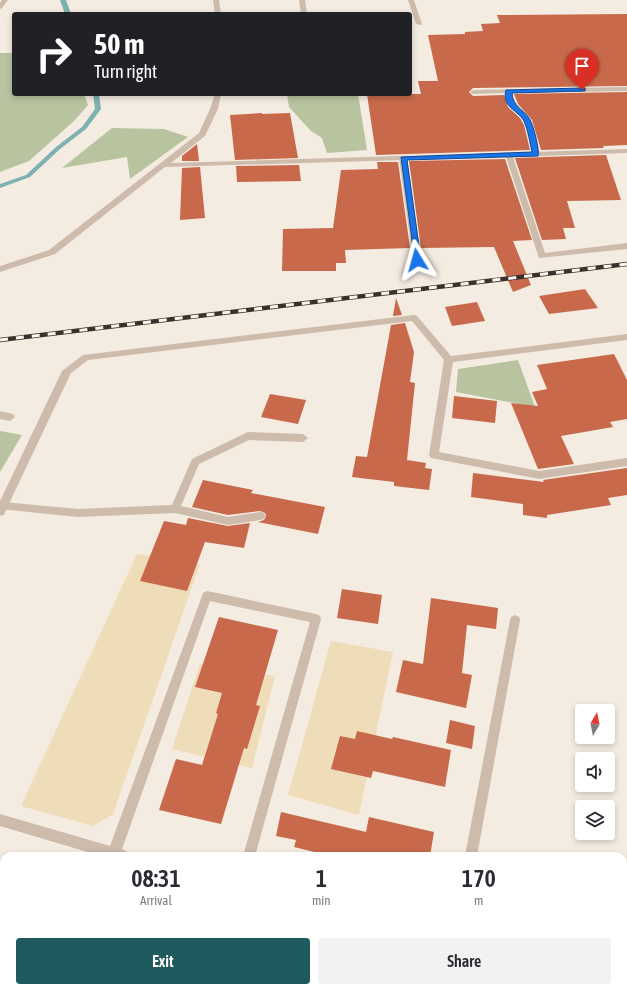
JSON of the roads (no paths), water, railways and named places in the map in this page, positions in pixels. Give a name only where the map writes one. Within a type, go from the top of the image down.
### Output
[{"type":"street","points":[[0,7],[5,0]]},
{"type":"street","points":[[216,0],[218,12]]},
{"type":"street","points":[[302,0],[304,12]]},
{"type":"street","points":[[411,0],[419,24]]},
{"type":"street","points":[[473,92],[627,89]]},
{"type":"street","points":[[508,91],[509,100],[515,110],[527,119],[536,154]]},
{"type":"street","points":[[0,269],[52,252],[163,166],[202,134],[214,109],[217,96]]},
{"type":"street","points":[[163,166],[536,154],[626,154]]},
{"type":"street","points":[[509,155],[542,256],[627,246]]},
{"type":"street","points":[[403,158],[417,260]]},
{"type":"street","points":[[260,516],[228,522],[175,509],[78,513],[1,509],[67,371],[86,357],[414,318],[449,359],[434,455],[539,475],[627,462]]},
{"type":"street","points":[[449,359],[627,337]]},
{"type":"street","points":[[0,415],[10,416]]},
{"type":"street","points":[[175,509],[195,462],[248,436],[303,438]]},
{"type":"street","points":[[120,852],[207,596],[316,619],[250,852]]},
{"type":"street","points":[[472,852],[515,620]]},
{"type":"street","points":[[0,820],[109,852]]},
{"type":"waterway","points":[[63,0],[67,12]]},
{"type":"waterway","points":[[0,186],[28,176],[58,148],[84,128],[98,109],[96,96]]},
{"type":"railway","points":[[0,340],[627,264]]}]
